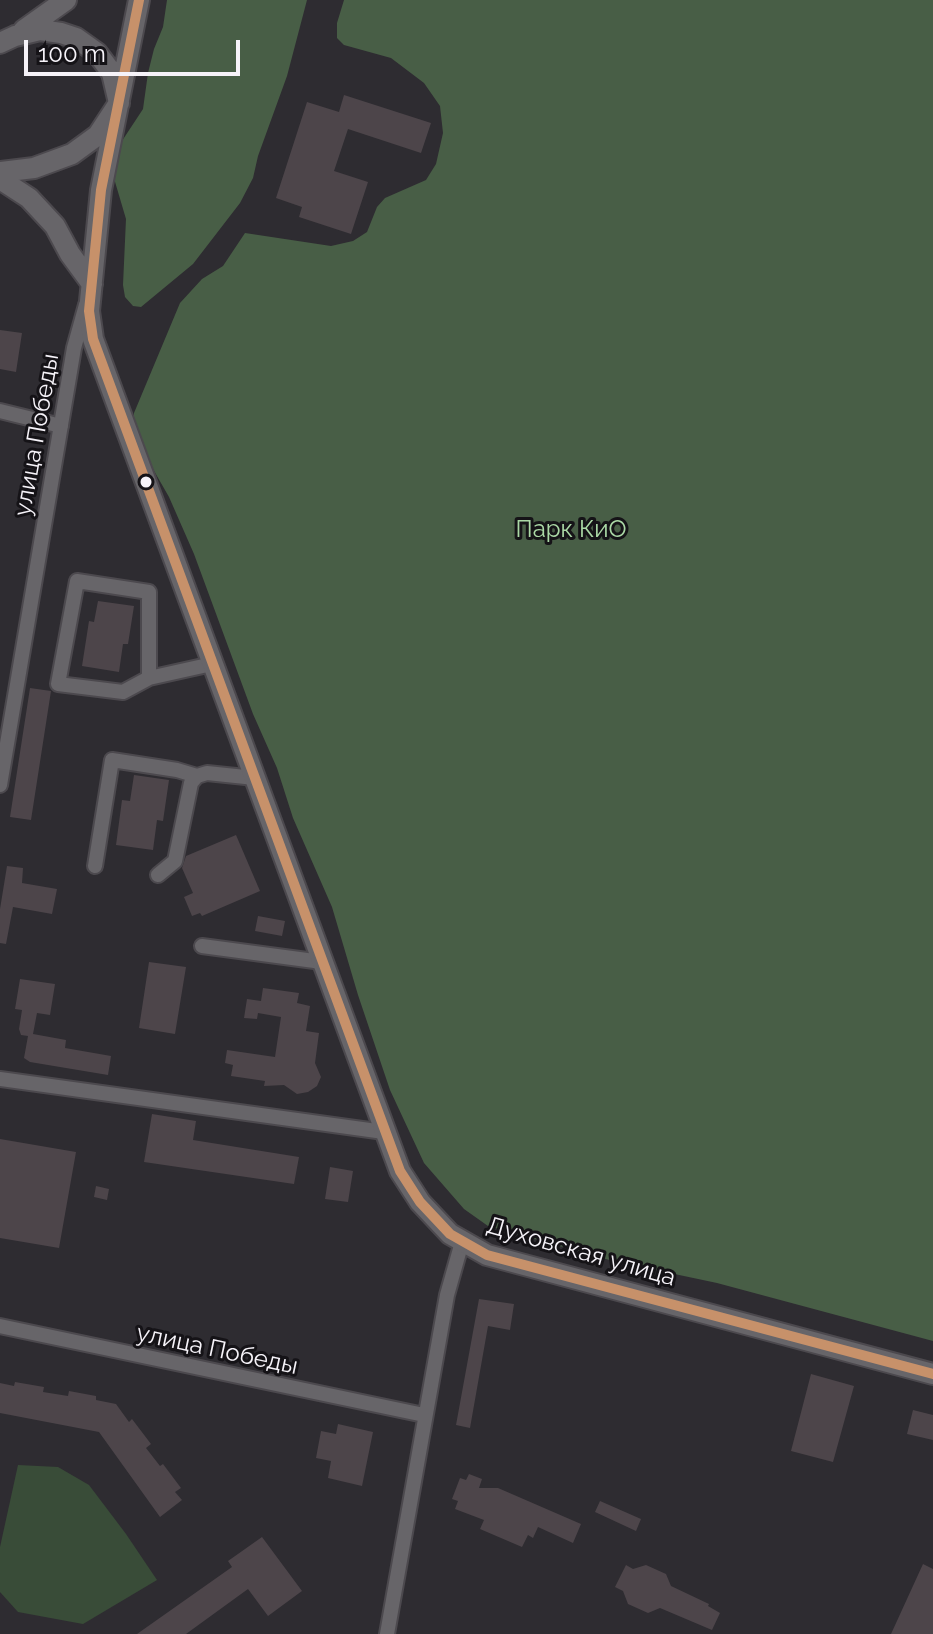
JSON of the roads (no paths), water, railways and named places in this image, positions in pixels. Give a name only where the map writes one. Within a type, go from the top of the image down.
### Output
[{"type":"street","points":[[7,40],[66,0]]},
{"type":"street","points":[[139,0],[101,190],[89,311],[93,339],[384,1132],[400,1171],[420,1202],[450,1234],[462,1242]]},
{"type":"street","points":[[0,172],[34,168],[72,154],[98,135],[119,103],[112,73],[97,53],[76,38],[50,31],[7,40]]},
{"type":"street","points":[[0,179],[29,198],[55,226],[70,254],[92,284]]},
{"type":"street","name":"улица Победы","points":[[0,785],[70,374],[92,284]]},
{"type":"street","points":[[0,411],[61,426]]},
{"type":"street","points":[[149,678],[149,592],[77,581],[58,684],[123,692],[149,678],[212,664]]},
{"type":"street","points":[[95,866],[112,760],[197,776]]},
{"type":"street","points":[[158,875],[175,861],[191,783],[197,776],[207,773],[255,778]]},
{"type":"street","points":[[202,946],[322,962]]},
{"type":"street","points":[[0,1079],[384,1132]]},
{"type":"street","name":"Духовская улица","points":[[387,1634],[424,1415],[447,1295],[462,1242],[495,1258],[933,1374]]},
{"type":"street","name":"улица Победы","points":[[0,1326],[424,1415]]},
{"type":"park label","name":"Парк КиО","points":[[571,530]]}]
